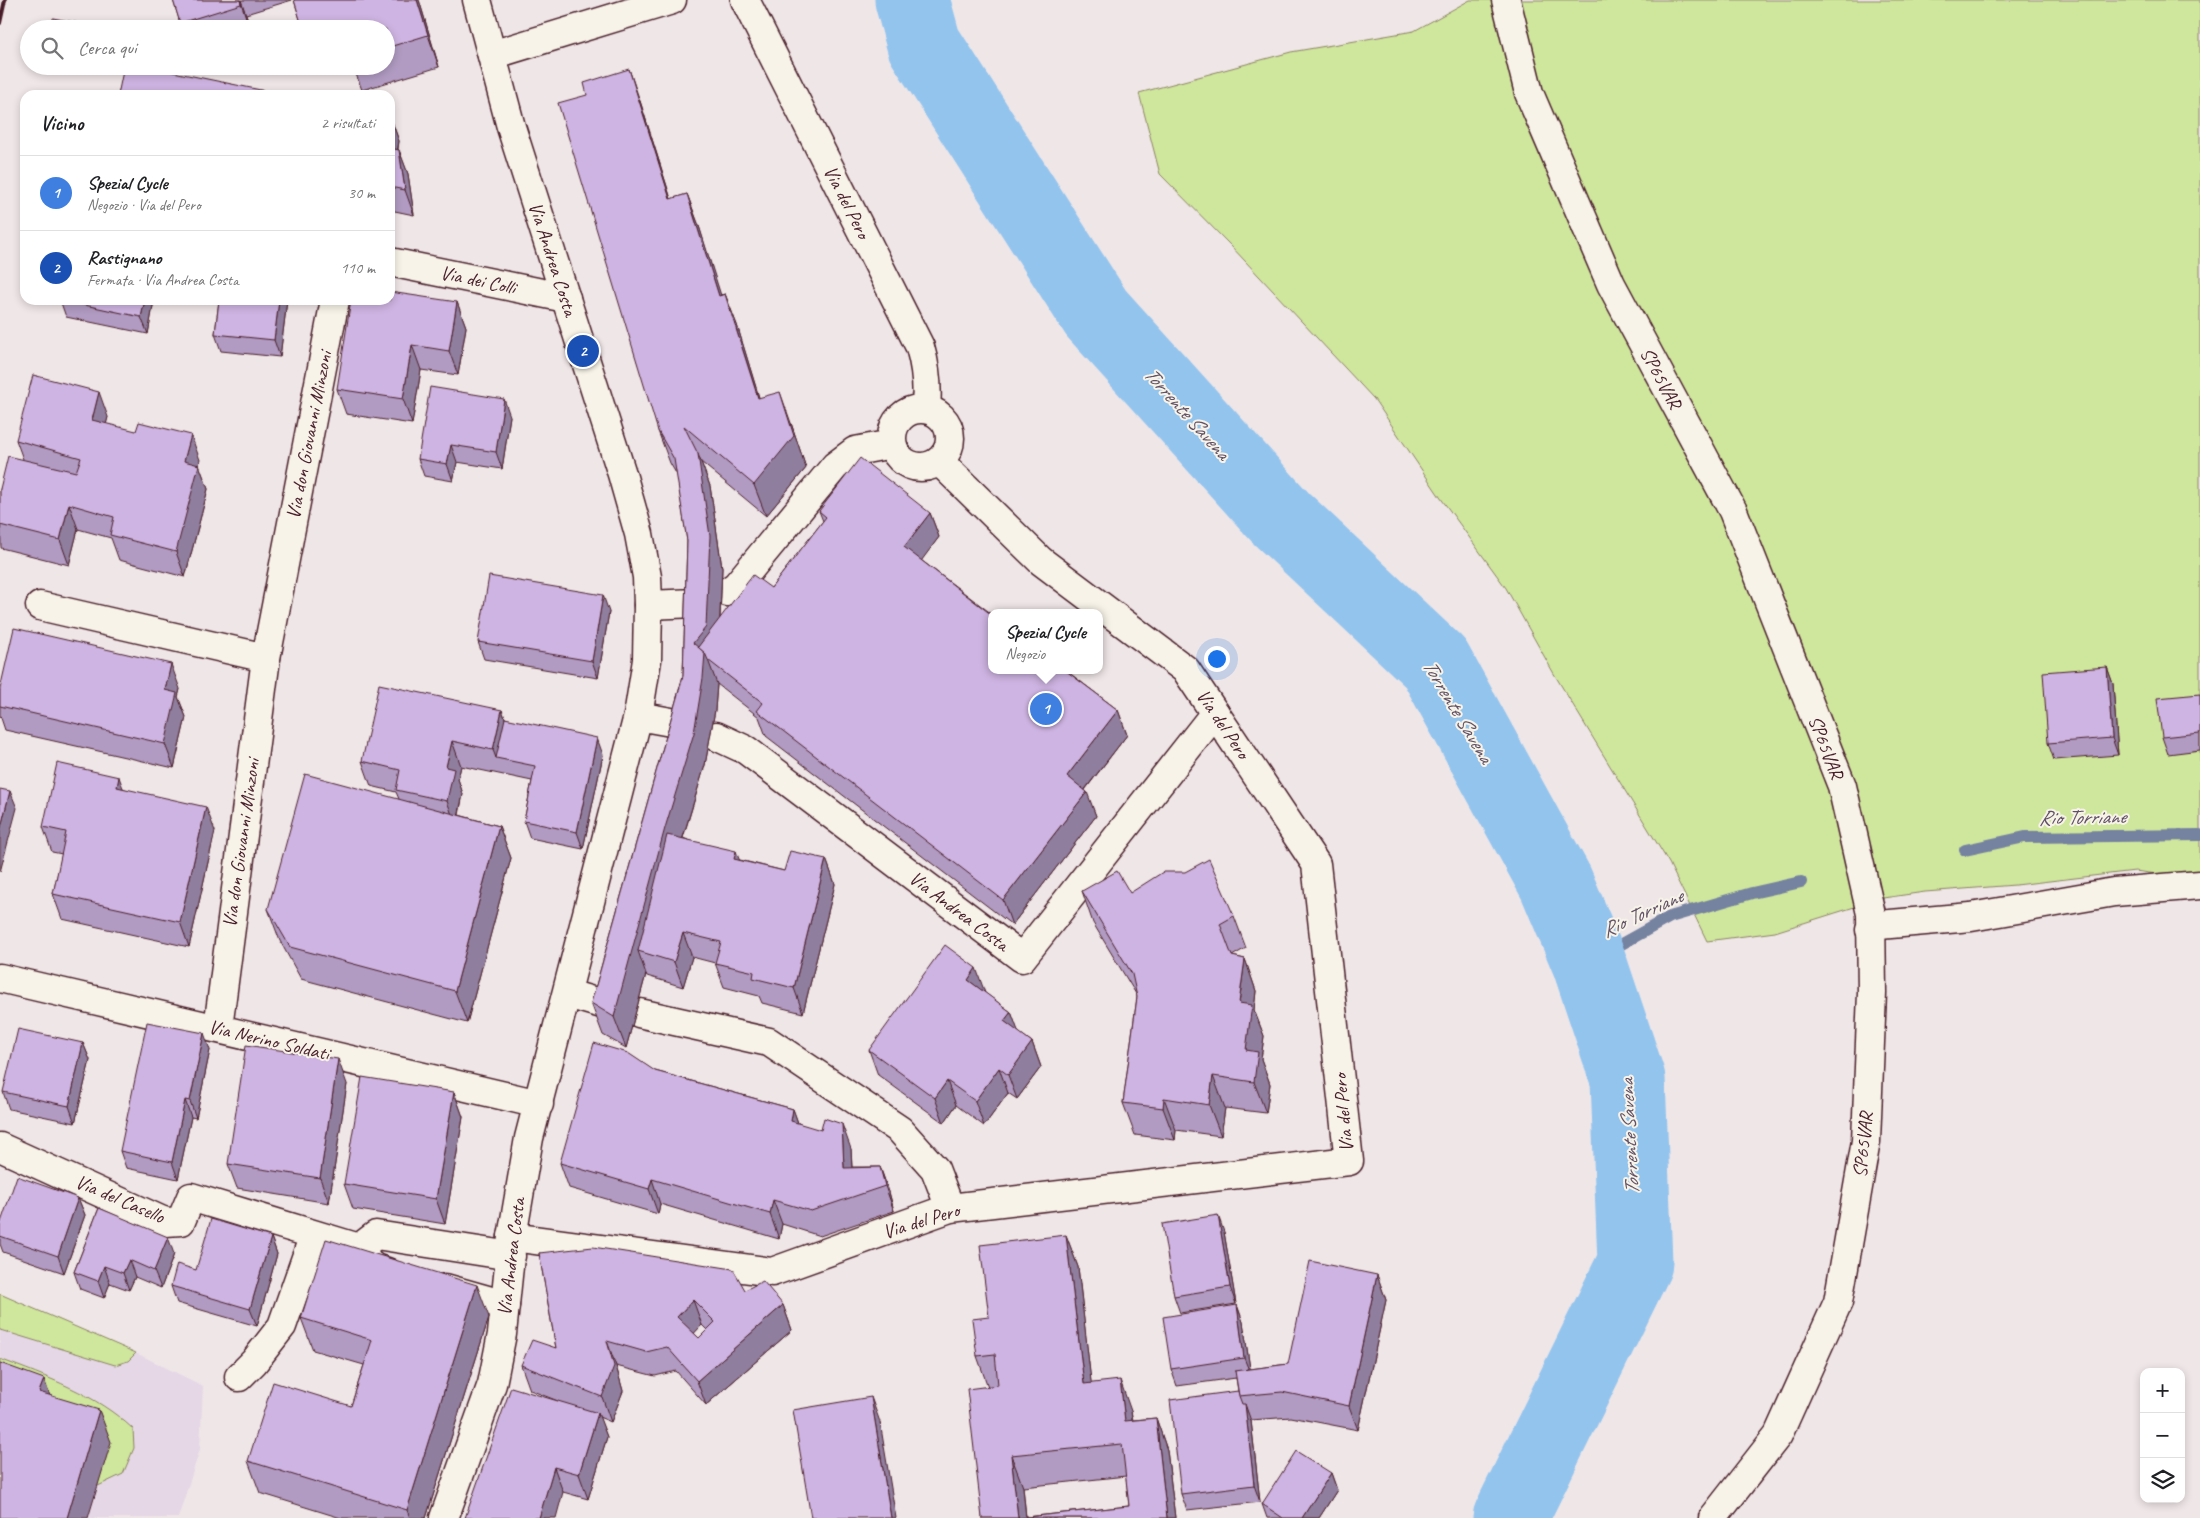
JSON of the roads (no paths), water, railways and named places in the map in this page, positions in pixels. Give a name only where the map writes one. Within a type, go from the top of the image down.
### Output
[{"type":"street","name":"Via Andrea Costa","points":[[444,1518],[492,1384],[502,1334],[512,1246],[527,1146],[568,994],[638,716],[647,660],[647,577],[639,534],[511,127],[477,0]]},
{"type":"street","points":[[492,55],[672,0]]},
{"type":"street","name":"Via del Pero","points":[[745,0],[920,347],[928,390],[926,410]]},
{"type":"street","name":"SP65VAR","points":[[1506,0],[1529,93],[1612,284],[1734,512],[1842,786],[1875,923],[1866,1141],[1838,1302],[1778,1435],[1713,1518]]},
{"type":"street","name":"Via dei Colli","points":[[395,263],[566,298]]},
{"type":"street","name":"Via don Giovanni Minzoni","points":[[218,1028],[266,658],[334,305]]},
{"type":"street","points":[[916,409],[926,410],[935,412],[948,426],[949,445],[939,461],[920,467],[911,466],[896,454],[892,444],[894,426],[900,418],[916,409]]},
{"type":"street","points":[[727,592],[736,586],[835,466],[855,452],[892,444]]},
{"type":"street","name":"Via del Pero","points":[[512,1246],[772,1272],[950,1208],[1349,1161],[1316,864],[1186,670],[1041,561],[939,461]]},
{"type":"street","points":[[648,605],[696,603]]},
{"type":"street","points":[[40,606],[266,658]]},
{"type":"street","name":"Via Andrea Costa","points":[[716,736],[746,750],[1022,958],[1215,713]]},
{"type":"street","points":[[638,716],[682,724]]},
{"type":"street","points":[[1875,923],[1971,917],[2114,892],[2200,885]]},
{"type":"street","name":"Via Nerino Soldati","points":[[0,978],[539,1104]]},
{"type":"street","points":[[568,994],[609,1006]]},
{"type":"street","points":[[639,1013],[769,1042],[900,1130],[935,1168],[950,1208]]},
{"type":"street","name":"Via del Casello","points":[[0,1147],[165,1222],[181,1221],[191,1197],[359,1248]]},
{"type":"street","points":[[505,1305],[372,1267],[359,1248],[376,1234],[512,1246]]},
{"type":"street","points":[[240,1377],[282,1326],[314,1235]]},
{"type":"waterway","name":"Torrente Savena","points":[[912,0],[924,44],[1096,313],[1282,519],[1435,663],[1556,883],[1589,962],[1628,1079],[1635,1263],[1510,1518]]},
{"type":"waterway","name":"Rio Torriane","points":[[1965,850],[2025,837],[2200,835]]},
{"type":"waterway","name":"Rio Torriane","points":[[1589,962],[1670,917],[1752,893],[1801,882]]},
{"type":"railway","points":[[0,23],[5,0]]},
{"type":"place","name":"Rastignano","points":[[583,351]]},
{"type":"place","name":"Spezial Cycle","points":[[1046,709]]}]
